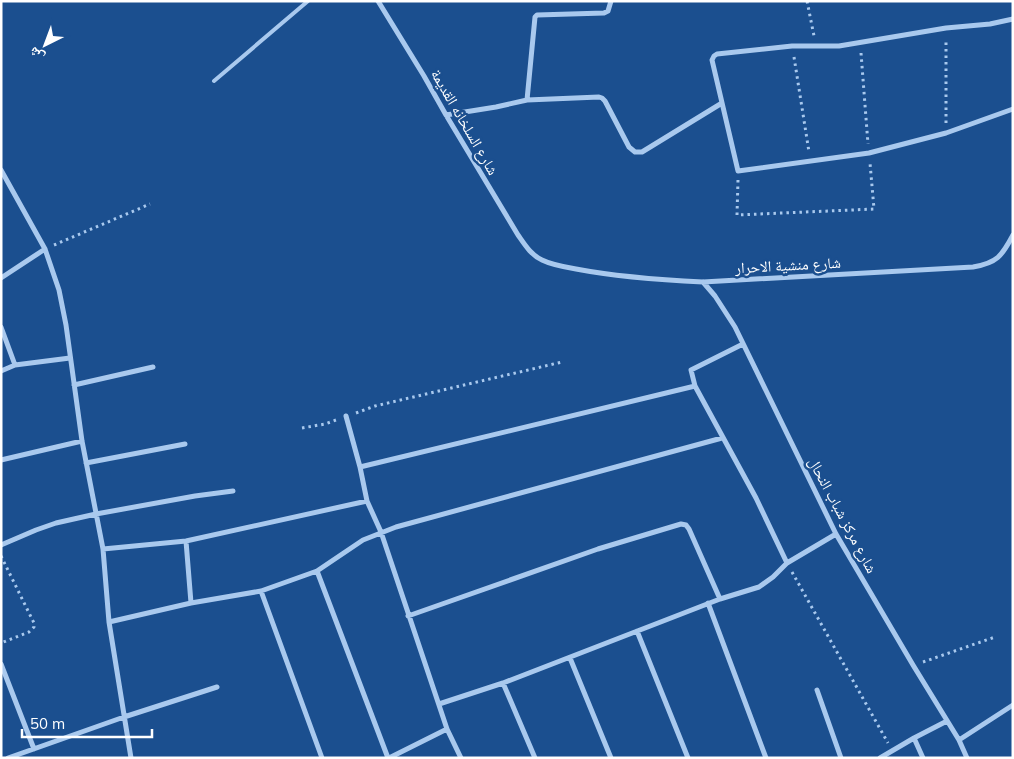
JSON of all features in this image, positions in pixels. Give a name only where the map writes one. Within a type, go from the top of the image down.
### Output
[{"type":"street","name":"شارع السلخانه القديمة","points":[[378,1],[518,236],[532,254]]},
{"type":"street","points":[[527,100],[535,17],[604,13],[608,11],[611,1]]},
{"type":"street","points":[[1013,20],[946,28],[839,46],[792,46],[717,54],[712,60],[738,171],[869,153],[946,133],[1013,109]]},
{"type":"street","points":[[446,115],[527,100],[599,97],[602,98],[629,147],[635,152],[642,152],[722,103]]},
{"type":"street","points":[[1,170],[45,249],[59,290],[66,324],[82,441],[103,549],[110,622],[131,758]]},
{"type":"street","name":"شارع منشية الاحرار","points":[[532,254],[550,264],[588,271],[665,280],[703,282],[973,267],[986,265],[997,258],[1006,248],[1013,235]]},
{"type":"street","points":[[1,278],[45,249]]},
{"type":"street","name":"شارع مركز شباب النحال","points":[[703,282],[726,311],[836,534],[948,721],[967,758]]},
{"type":"street","points":[[1,326],[15,365]]},
{"type":"street","points":[[743,344],[691,370],[695,386],[756,498],[787,563]]},
{"type":"street","points":[[1,372],[15,365],[70,358]]},
{"type":"street","points":[[74,385],[153,367]]},
{"type":"street","points":[[360,467],[695,386]]},
{"type":"street","points":[[346,416],[368,501],[381,532],[448,729],[461,758]]},
{"type":"street","points":[[110,622],[191,603],[261,591],[317,571],[363,540],[396,527],[722,438]]},
{"type":"street","points":[[1,460],[82,441]]},
{"type":"street","points":[[86,463],[185,444]]},
{"type":"street","points":[[1,544],[56,523],[195,496],[234,491]]},
{"type":"street","points":[[103,549],[186,541],[368,501]]},
{"type":"street","points":[[408,616],[598,549],[681,524],[686,525],[689,529],[720,599]]},
{"type":"street","points":[[439,704],[503,683],[708,603],[758,587],[787,563],[836,534]]},
{"type":"street","points":[[186,541],[191,603]]},
{"type":"street","points":[[317,571],[388,758],[448,729]]},
{"type":"street","points":[[261,591],[322,758]]},
{"type":"street","points":[[708,603],[766,758]]},
{"type":"street","points":[[637,631],[688,758]]},
{"type":"street","points":[[570,658],[611,758]]},
{"type":"street","points":[[1,664],[34,749]]},
{"type":"street","points":[[503,683],[535,758]]},
{"type":"street","points":[[8,758],[124,717],[217,687]]},
{"type":"street","points":[[817,690],[841,758]]},
{"type":"street","points":[[959,740],[1013,705]]},
{"type":"street","points":[[880,758],[948,721]]},
{"type":"street","points":[[914,738],[922,758]]},
{"type":"lane","points":[[214,81],[308,1]]},
{"type":"path","points":[[807,1],[816,46]]},
{"type":"path","points":[[946,28],[946,133]]},
{"type":"path","points":[[738,171],[737,215],[874,209],[860,43]]},
{"type":"path","points":[[792,46],[811,160]]},
{"type":"path","points":[[45,249],[150,204]]},
{"type":"path","points":[[302,428],[325,424],[375,406],[562,362]]},
{"type":"path","points":[[1,556],[34,623],[34,627],[30,632],[1,643]]},
{"type":"path","points":[[787,563],[892,751]]},
{"type":"path","points":[[913,665],[995,637]]}]
